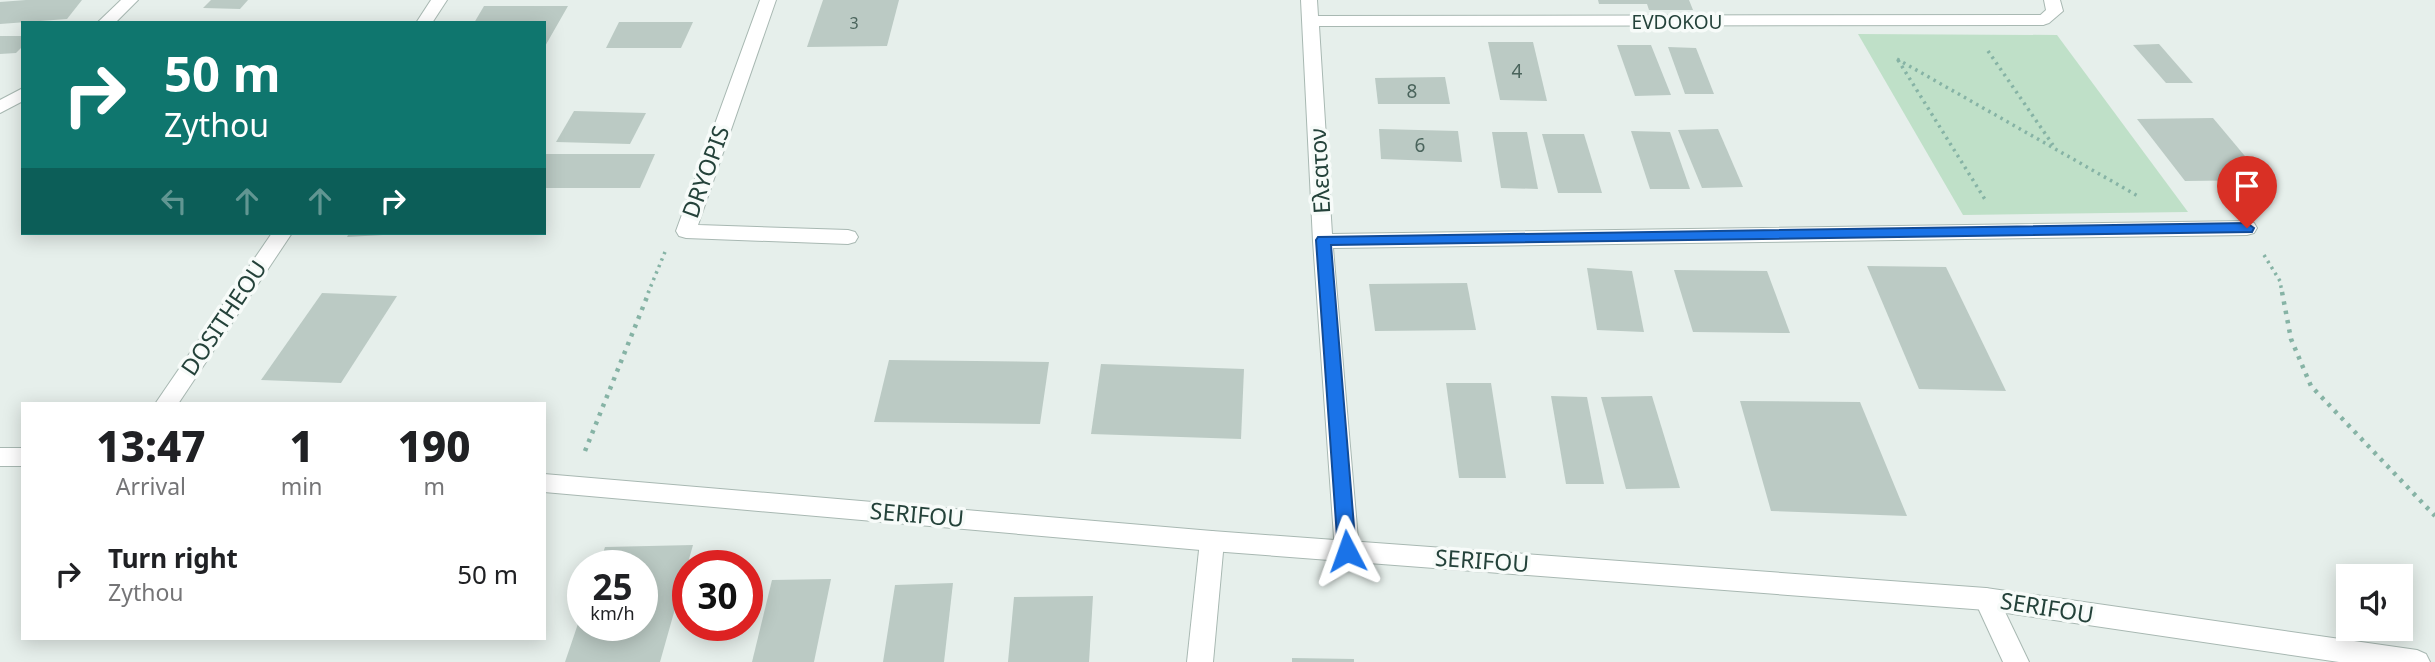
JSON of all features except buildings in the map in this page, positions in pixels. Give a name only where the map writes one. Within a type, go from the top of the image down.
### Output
[{"type":"street","points":[[107,21],[130,0]]},
{"type":"street","points":[[425,21],[439,0]]},
{"type":"street","name":"DRYOPIS","points":[[768,0],[686,231],[848,237]]},
{"type":"street","name":"Ελεατον","points":[[1309,0],[1323,240],[1347,551]]},
{"type":"street","name":"EVDOKOU","points":[[1312,22],[2043,20],[2055,11],[2052,0]]},
{"type":"street","points":[[0,108],[21,94]]},
{"type":"street","points":[[1323,240],[2247,228]]},
{"type":"street","name":"DOSITHEOU","points":[[167,402],[281,235]]},
{"type":"street","points":[[0,457],[21,457]]},
{"type":"street","name":"SERIFOU","points":[[546,483],[1212,541],[1986,599],[2417,662]]},
{"type":"street","points":[[1200,662],[1212,541]]},
{"type":"street","points":[[1986,599],[2015,662]]},
{"type":"path","points":[[1873,21],[2005,232]]},
{"type":"path","points":[[1967,21],[2055,148]]},
{"type":"path","points":[[1897,59],[2197,229]]},
{"type":"path","points":[[2247,228],[2280,281],[2291,339],[2311,386],[2435,516]]},
{"type":"path","points":[[572,485],[663,255],[686,231]]},
{"type":"green space","points":[[1858,34],[2057,35],[2188,212],[1963,215]]},
{"type":"route","points":[[1347,551],[1323,240],[2247,228]]}]
